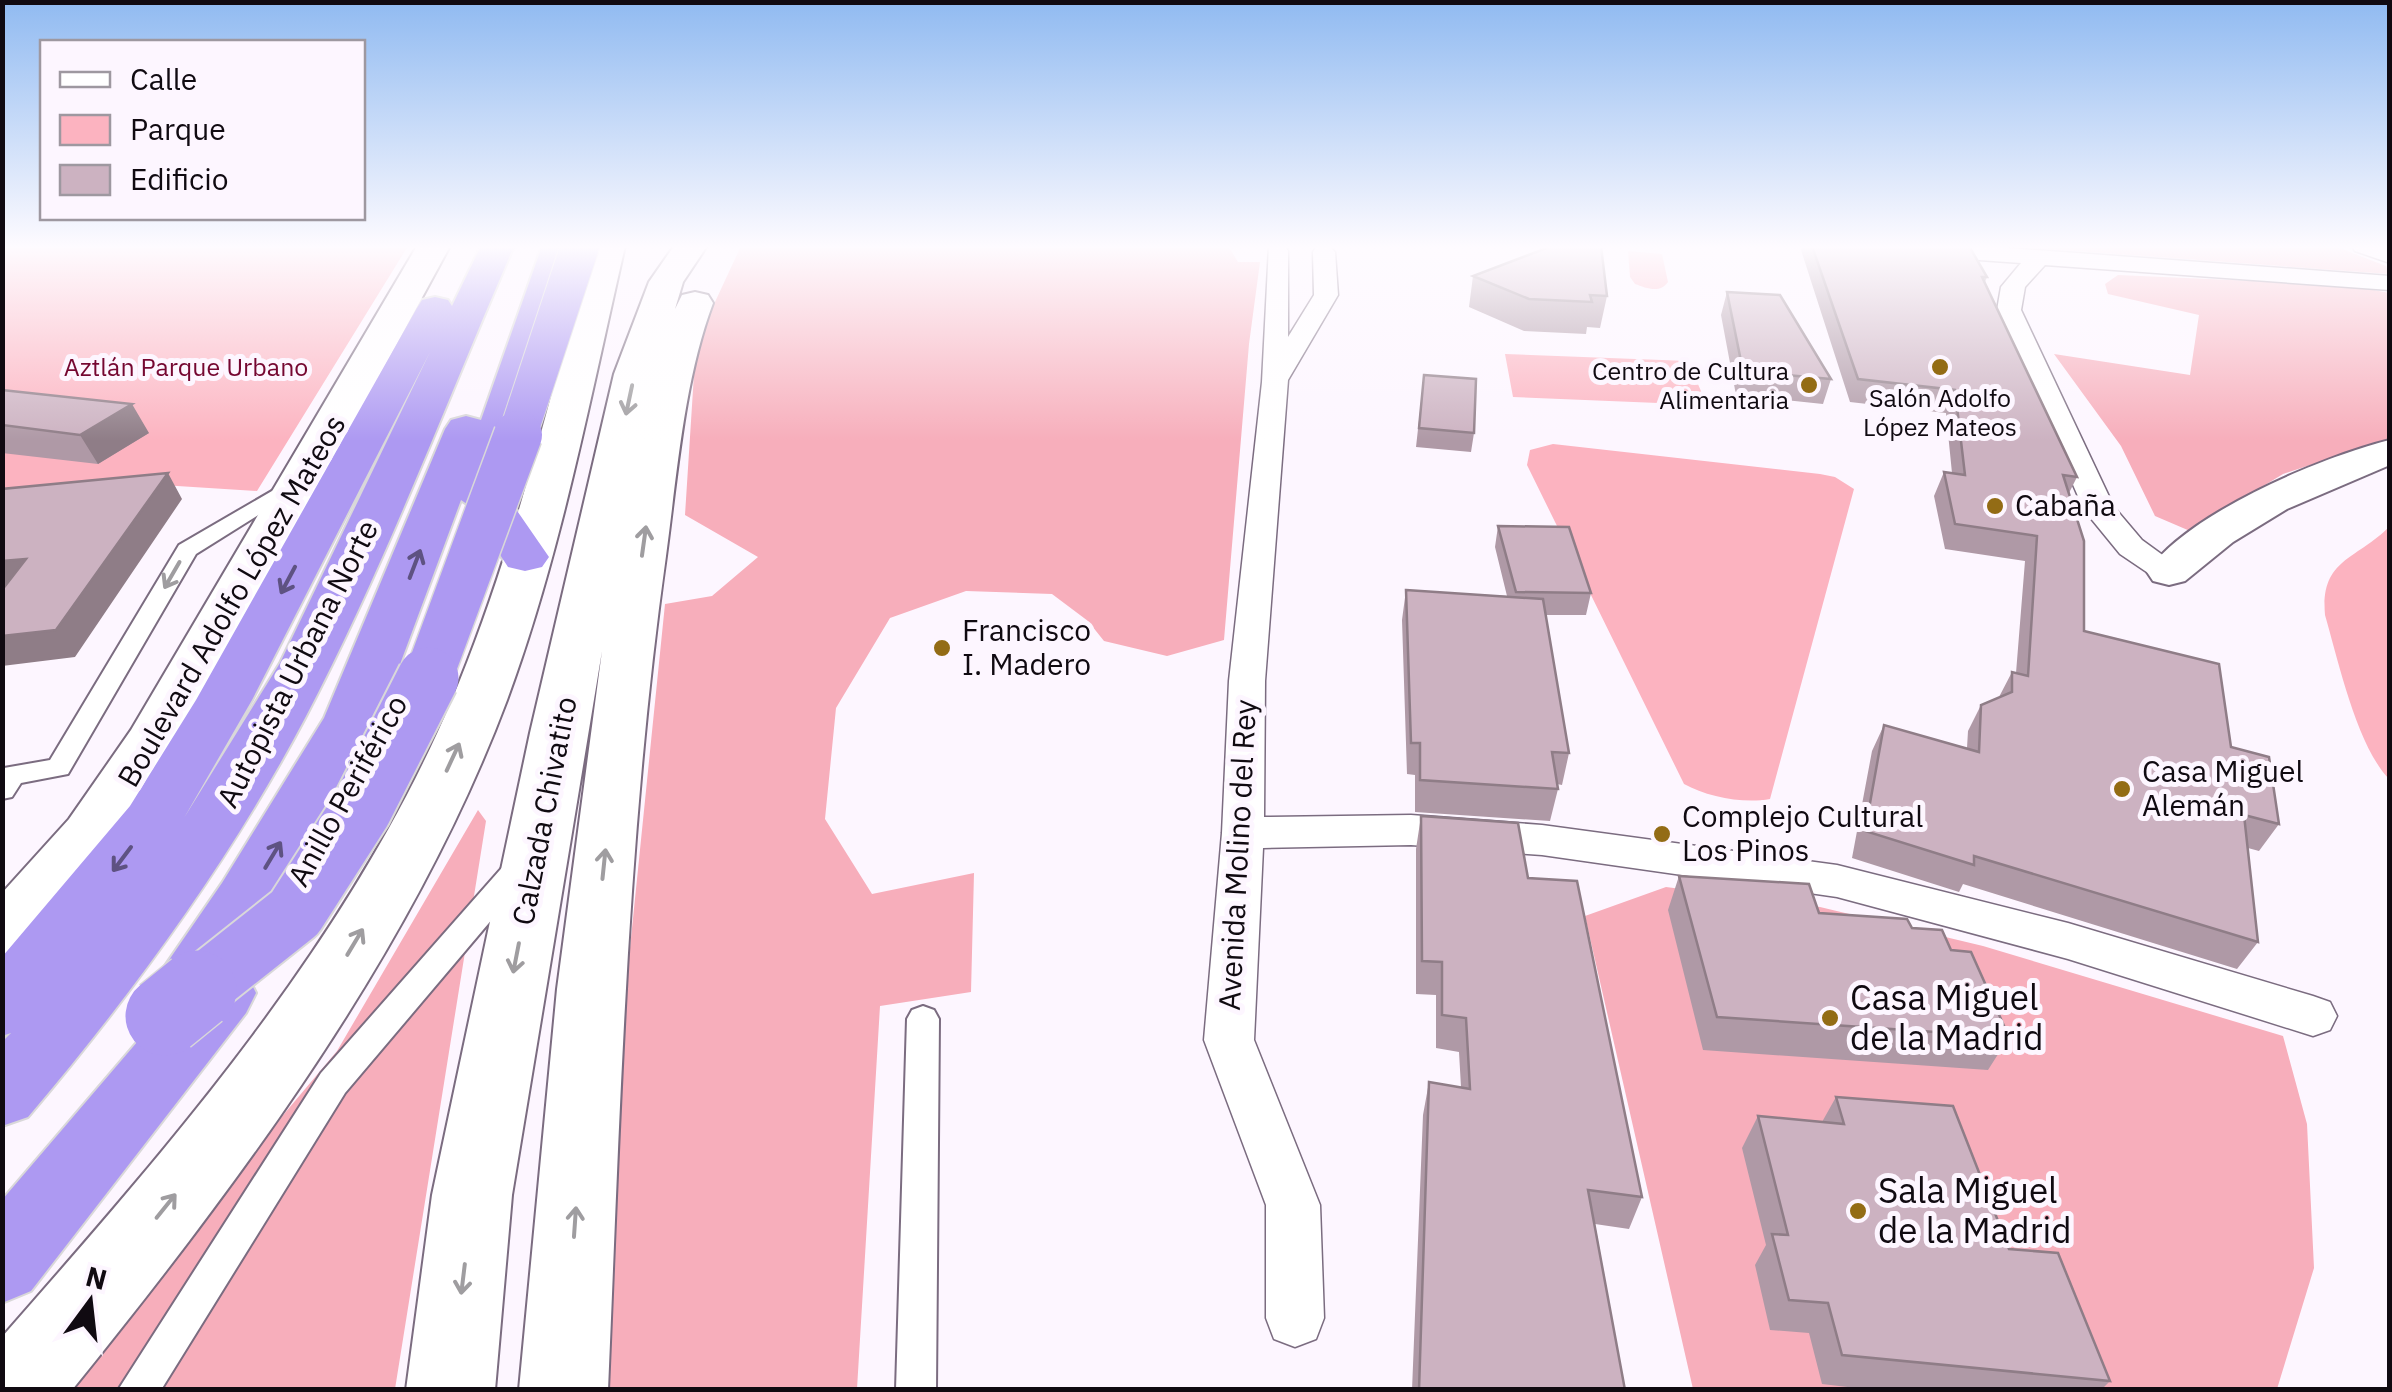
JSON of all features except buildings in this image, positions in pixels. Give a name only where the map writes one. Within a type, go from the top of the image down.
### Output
[{"type":"highway","points":[[2,1007],[152,821],[224,700],[430,311]]},
{"type":"highway","points":[[2,1073],[82,984],[172,863],[260,720],[338,563],[453,311]]},
{"type":"highway","name":"Autopista Urbana Norte","points":[[2,1094],[80,1008],[216,822],[268,733],[354,563],[468,311]]},
{"type":"highway","name":"Autopista Urbana Norte","points":[[2,1211],[165,1016],[245,900],[352,718],[512,311]]},
{"type":"highway","name":"Anillo Periférico","points":[[2,1263],[206,1014],[308,870],[355,790],[451,580],[538,311]]},
{"type":"highway","points":[[165,1016],[295,913],[369,795],[427,680],[501,485],[559,311]]},
{"type":"highway","points":[[479,488],[524,557]]},
{"type":"main road","name":"Boulevard Adolfo López Mateos","points":[[2,938],[91,835],[124,789],[398,311]]},
{"type":"main road","points":[[15,1390],[206,1156],[324,994],[412,846],[483,691],[591,311]]},
{"type":"main road","name":"Calzada Chivatito","points":[[450,1390],[472,1195],[537,847],[634,374],[656,311]]},
{"type":"main road","name":"Calzada Chivatito","points":[[563,1390],[590,1010],[616,739],[651,492],[684,328],[692,311]]},
{"type":"street","name":"Avenida Molino del Rey","points":[[1276,311],[1274,382],[1246,681],[1243,833],[1229,1040],[1293,1205],[1295,1318]]},
{"type":"street","name":"Avenida Molino del Rey","points":[[1274,382],[1317,311]]},
{"type":"street","points":[[2010,311],[2100,510],[2131,547],[2169,572],[2191,552],[2248,514],[2312,480],[2390,452]]},
{"type":"street","points":[[1243,833],[1412,830],[1542,840],[1612,846],[1837,882],[2068,941],[2313,1016]]},
{"type":"lane","points":[[2,790],[14,775],[59,768],[187,550],[305,478]]},
{"type":"lane","points":[[138,1390],[333,1083],[537,847]]},
{"type":"lane","points":[[916,1390],[923,1019]]},
{"type":"green space","name":"Aztlán Parque Urbano","points":[[2,311],[368,311],[257,491],[130,483],[3,500]]},
{"type":"green space","points":[[1505,354],[1688,361],[1707,405],[1513,397]]},
{"type":"green space","points":[[1553,444],[1820,474],[1835,477],[1854,489],[1770,799],[1726,798],[1684,784],[1527,465],[1530,450]]},
{"type":"green space","points":[[2389,527],[2389,779],[2367,746],[2350,702],[2325,615],[2325,596],[2334,571]]},
{"type":"shaded area","points":[[711,311],[1253,311],[1224,640],[1167,656],[1104,641],[1088,621],[1052,594],[966,591],[890,618],[836,708],[825,819],[872,894],[974,873],[971,992],[880,1006],[857,1389],[596,1390],[602,1223],[665,604],[712,596],[758,557],[685,515],[696,343]]},
{"type":"shaded area","points":[[2181,311],[2390,311],[2389,439],[2283,474],[2190,531],[2155,516],[2121,446],[2054,354],[2190,375],[2199,315]]},
{"type":"shaded area","points":[[478,810],[486,821],[395,1389],[52,1390],[337,1051]]},
{"type":"shaded area","points":[[1666,887],[1820,907],[1983,946],[2283,1036],[2307,1124],[2314,1268],[2277,1389],[1693,1389],[1585,916]]},
{"type":"place","name":"Salón Adolfo López Mateos","points":[[1940,367]]},
{"type":"place","name":"Centro de Cultura Alimentaria","points":[[1809,385]]},
{"type":"place","name":"Cabaña","points":[[1995,506]]},
{"type":"place","name":"Francisco I. Madero","points":[[942,648]]},
{"type":"place","name":"Casa Miguel Alemán","points":[[2122,789]]},
{"type":"place","name":"Complejo Cultural Los Pinos","points":[[1662,834]]},
{"type":"place","name":"Casa Miguel de la Madrid","points":[[1830,1018]]},
{"type":"place","name":"Sala Miguel de la Madrid","points":[[1858,1211]]}]
